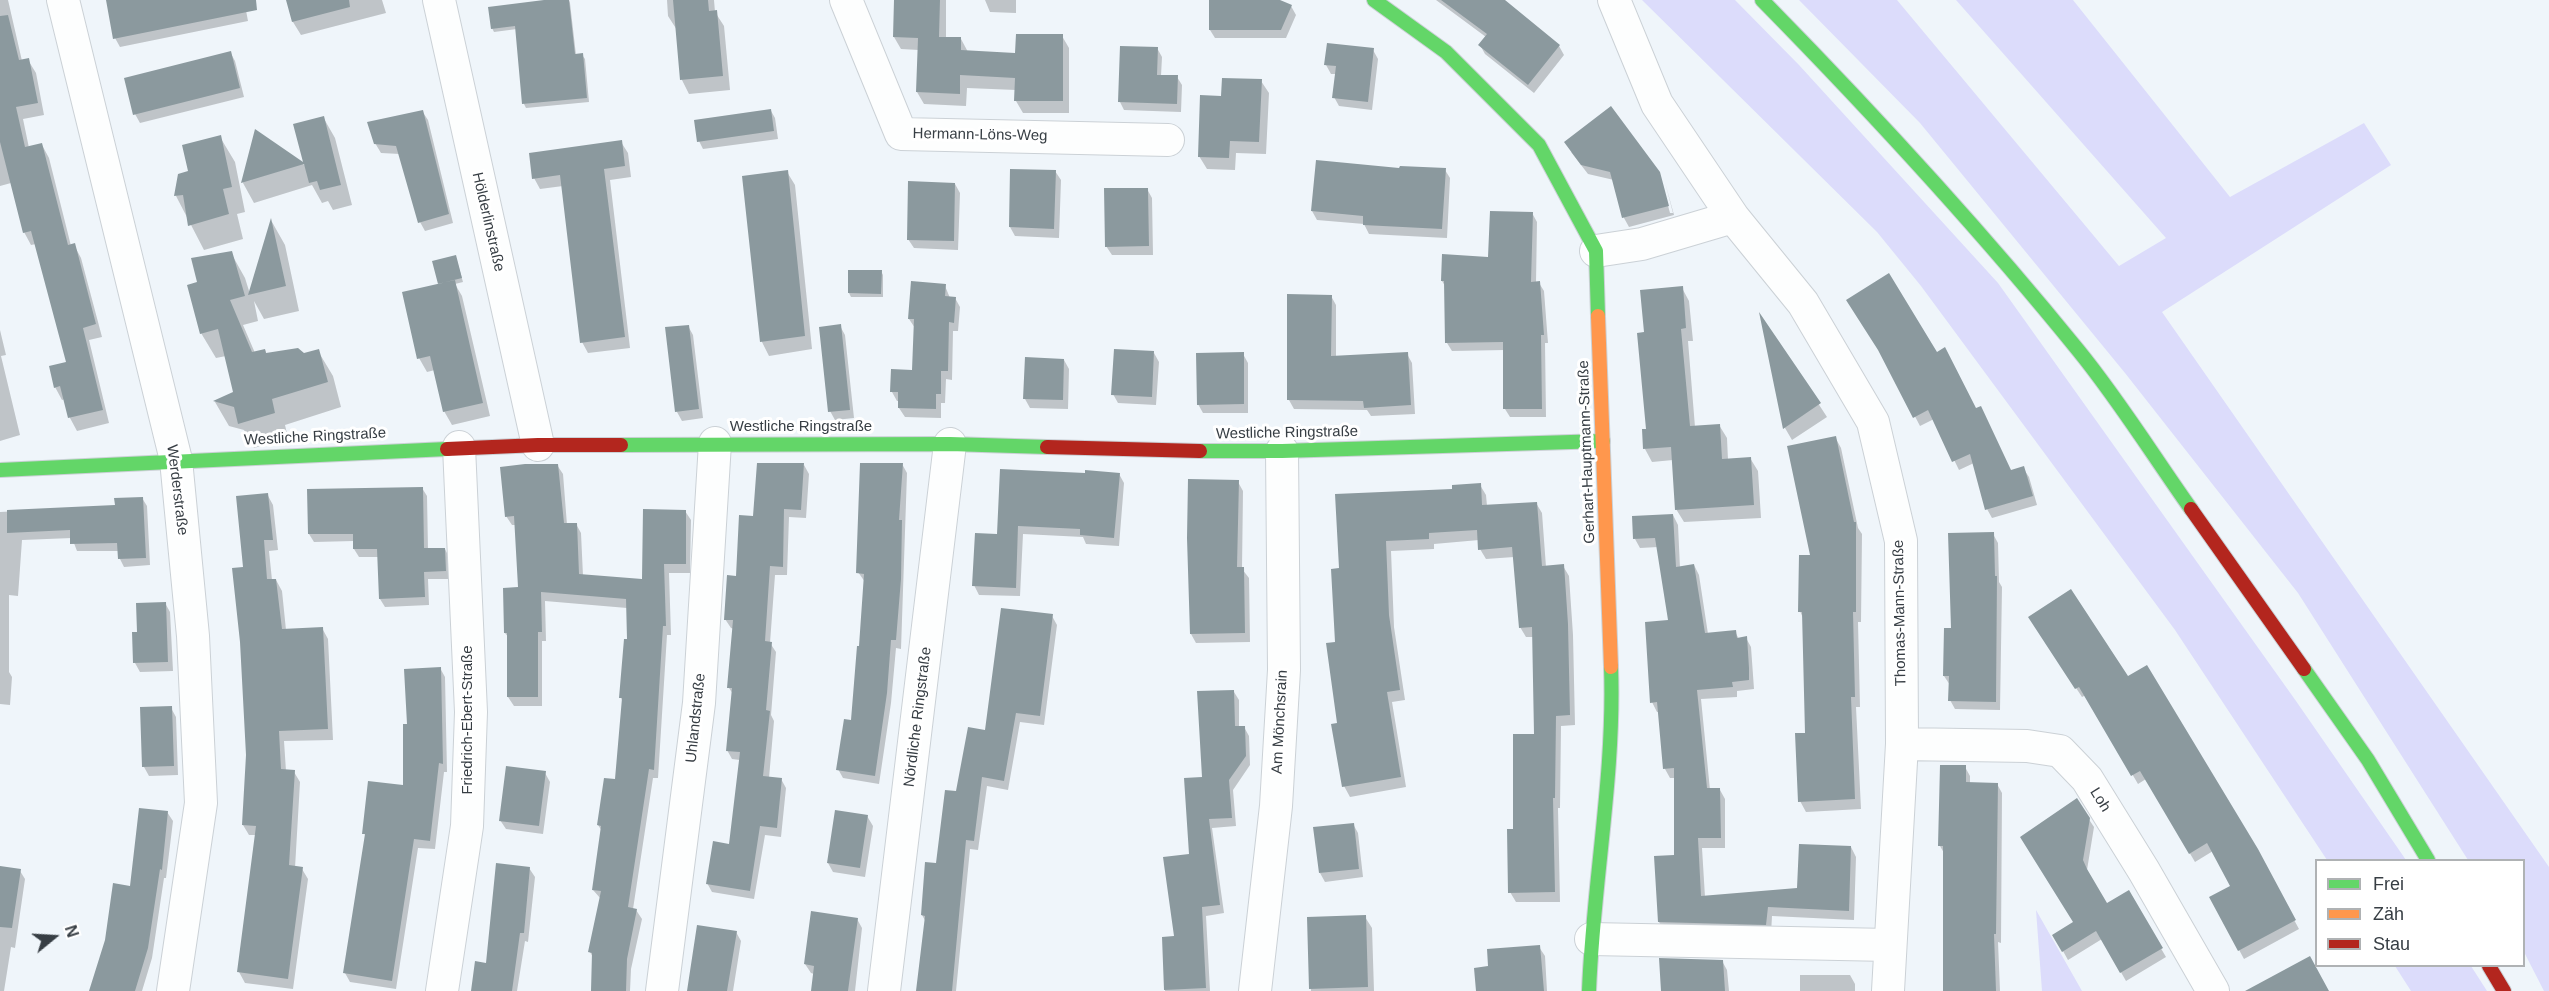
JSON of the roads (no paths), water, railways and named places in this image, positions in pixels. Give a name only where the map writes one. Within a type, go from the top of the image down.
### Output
[{"type":"main road","name":"Gerhart-Hauptmann-Straße","points":[[1374,0],[1446,52],[1539,145],[1596,251],[1613,711],[1591,939],[1589,991]]},
{"type":"main road","points":[[1762,0],[1863,103],[1979,232],[2080,352],[2368,760],[2427,859]]},
{"type":"main road","name":"Westliche Ringstraße","points":[[0,470],[538,444],[950,444],[1168,451],[1282,451],[1603,441]]},
{"type":"main road","points":[[2490,967],[2504,991]]},
{"type":"street","name":"Werderstraße","points":[[63,0],[176,460],[193,636],[201,803],[172,991]]},
{"type":"street","name":"Hölderlinstraße","points":[[439,0],[538,444]]},
{"type":"street","name":"Hermann-Löns-Weg","points":[[846,0],[901,134],[1168,140]]},
{"type":"street","name":"Thomas-Mann-Straße","points":[[1614,0],[1657,104],[1734,217],[1803,303],[1874,422],[1901,541],[1902,744],[1888,991]]},
{"type":"street","points":[[1596,251],[1642,244],[1734,217]]},
{"type":"street","name":"Uhlandstraße","points":[[662,991],[699,703],[715,443]]},
{"type":"street","name":"Nördliche Ringstraße","points":[[884,991],[950,444]]},
{"type":"street","name":"Friedrich-Ebert-Straße","points":[[442,991],[467,826],[470,724],[459,447]]},
{"type":"street","name":"Am Mönchsrain","points":[[1255,991],[1276,806],[1284,670],[1282,451]]},
{"type":"street","name":"Loh","points":[[1902,744],[2027,746],[2060,751],[2087,779],[2214,991]]},
{"type":"street","points":[[1591,939],[1889,945]]}]
